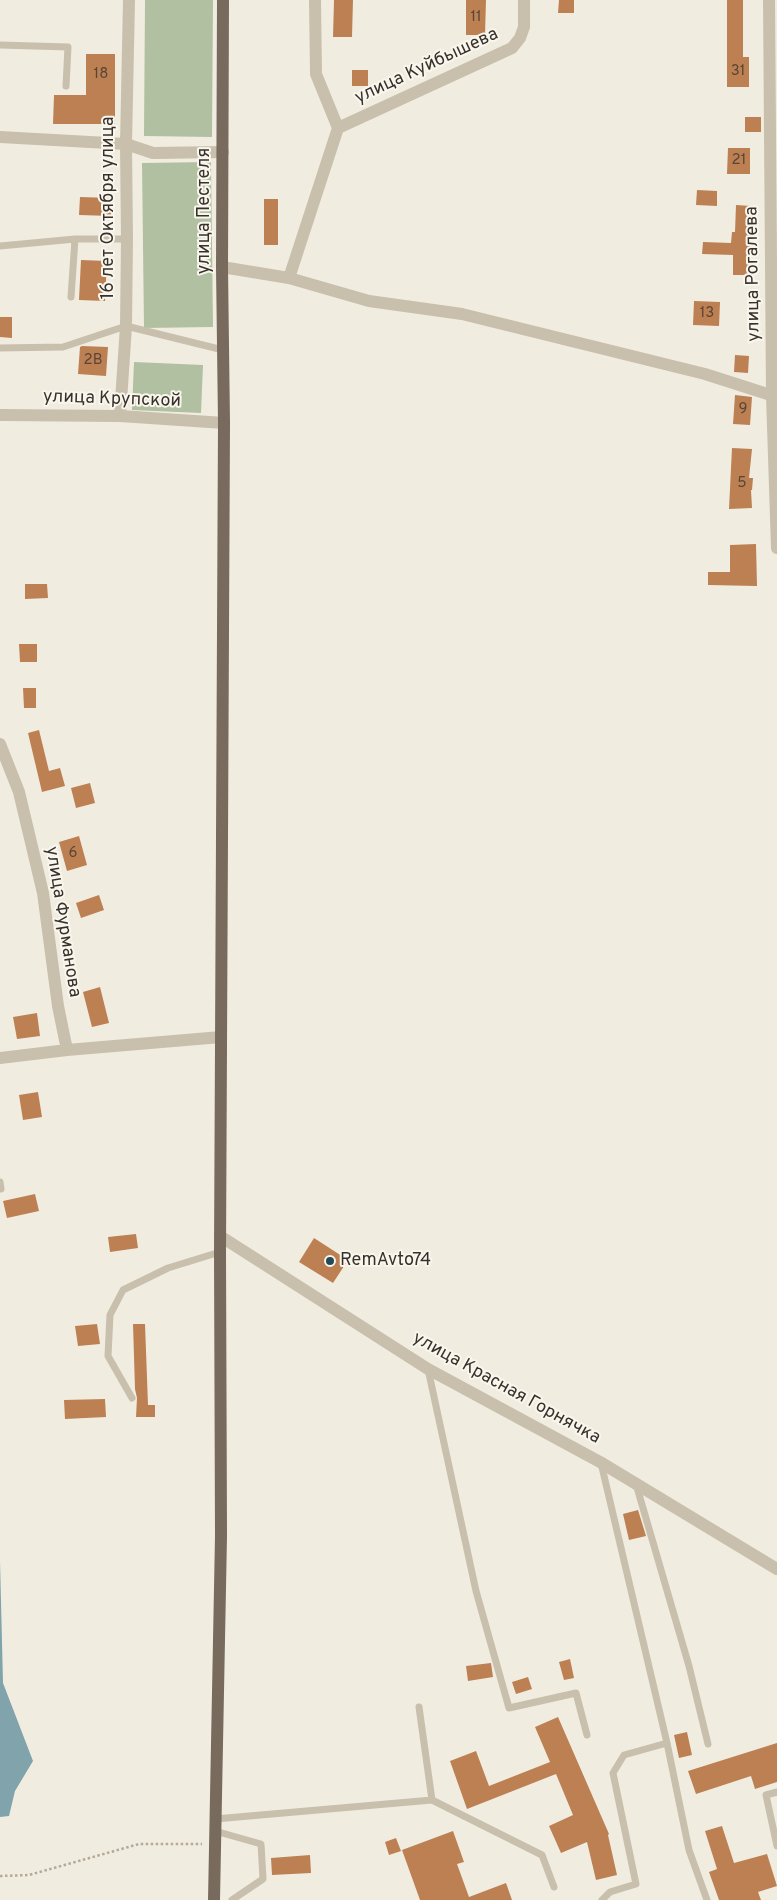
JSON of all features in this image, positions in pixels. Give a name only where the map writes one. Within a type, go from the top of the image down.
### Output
[{"type":"main road","name":"улица Пестеля","points":[[214,1900],[221,1536],[220,1236],[224,423],[222,267],[223,0]]},
{"type":"street","name":"16 лет Октября улица","points":[[120,416],[126,326],[126,144],[129,0]]},
{"type":"street","points":[[289,278],[338,128],[316,74],[315,0]]},
{"type":"street","name":"улица Куйбышева","points":[[338,128],[512,48],[520,38],[524,26],[524,0]]},
{"type":"street","name":"улица Рогалева","points":[[769,0],[777,548]]},
{"type":"street","points":[[0,137],[126,144],[153,152],[222,152]]},
{"type":"street","points":[[222,267],[289,278],[369,301],[462,314],[704,374],[775,397]]},
{"type":"street","name":"улица Крупской","points":[[0,415],[120,416],[224,423]]},
{"type":"street","name":"улица Фурманова","points":[[0,744],[19,792],[43,893],[58,1006],[68,1050]]},
{"type":"street","points":[[0,1058],[68,1050],[221,1037]]},
{"type":"street","name":"улица Красная Горнячка","points":[[220,1236],[428,1369],[600,1462],[777,1569]]},
{"type":"lane","points":[[0,45],[68,47],[66,86]]},
{"type":"lane","points":[[0,246],[75,238],[127,238]]},
{"type":"lane","points":[[71,297],[75,238]]},
{"type":"lane","points":[[0,348],[63,348],[126,326],[223,350]]},
{"type":"lane","points":[[0,1182],[1,1189]]},
{"type":"lane","points":[[132,1398],[108,1356],[110,1315],[123,1290],[168,1268],[220,1252]]},
{"type":"lane","points":[[428,1369],[476,1591],[509,1708],[576,1693],[588,1735]]},
{"type":"lane","points":[[600,1462],[690,1850],[707,1900]]},
{"type":"lane","points":[[636,1484],[689,1666],[708,1744]]},
{"type":"lane","points":[[419,1707],[432,1800]]},
{"type":"lane","points":[[602,1900],[610,1892],[636,1884],[613,1773],[624,1755],[666,1743]]},
{"type":"lane","points":[[777,1792],[766,1795],[777,1846]]},
{"type":"lane","points":[[215,1831],[432,1800],[542,1855],[554,1887]]},
{"type":"lane","points":[[215,1831],[261,1844],[263,1879],[232,1900]]},
{"type":"path","points":[[0,1876],[29,1875],[139,1844],[215,1831]]},
{"type":"green space","points":[[145,0],[213,0],[212,137],[144,136]]},
{"type":"green space","points":[[211,162],[213,327],[144,328],[142,163]]},
{"type":"green space","points":[[134,362],[203,365],[201,413],[132,410]]},
{"type":"water","points":[[0,1561],[3,1683],[33,1761],[15,1791],[9,1816],[0,1817]]},
{"type":"building","points":[[334,0],[353,0],[352,37],[333,37]]},
{"type":"building","points":[[466,0],[486,0],[485,35],[466,35]]},
{"type":"building","points":[[559,0],[574,0],[574,13],[558,13]]},
{"type":"building","points":[[727,0],[743,0],[743,57],[749,57],[749,87],[727,87]]},
{"type":"building","points":[[86,54],[115,54],[115,124],[53,124],[54,95],[86,95]]},
{"type":"building","points":[[352,70],[368,70],[368,86],[352,86]]},
{"type":"building","points":[[745,117],[761,117],[761,132],[745,132]]},
{"type":"building","points":[[728,148],[750,148],[750,174],[727,174]]},
{"type":"building","points":[[697,190],[717,191],[717,206],[696,205]]},
{"type":"building","points":[[80,197],[112,198],[111,216],[79,215]]},
{"type":"building","points":[[264,199],[278,199],[278,245],[264,245]]},
{"type":"building","points":[[736,205],[751,206],[751,275],[733,275],[733,255],[702,254],[703,242],[731,243],[732,232],[735,232]]},
{"type":"building","points":[[81,260],[107,261],[105,301],[79,300]]},
{"type":"building","points":[[694,301],[720,302],[719,326],[693,325]]},
{"type":"building","points":[[0,317],[12,317],[12,338],[0,337]]},
{"type":"building","points":[[80,347],[108,347],[106,376],[78,374]]},
{"type":"building","points":[[735,355],[749,356],[748,373],[734,372]]},
{"type":"building","points":[[735,395],[752,397],[750,425],[733,424]]},
{"type":"building","points":[[732,448],[752,449],[749,478],[753,478],[751,490],[752,508],[729,509]]},
{"type":"building","points":[[756,544],[757,586],[708,585],[708,572],[730,572],[730,545]]},
{"type":"building","points":[[25,584],[47,584],[48,598],[25,599]]},
{"type":"building","points":[[19,644],[37,644],[37,662],[20,662]]},
{"type":"building","points":[[23,688],[36,688],[36,708],[24,708]]},
{"type":"building","points":[[39,730],[49,771],[60,768],[65,786],[42,792],[28,733]]},
{"type":"building","points":[[90,783],[95,803],[76,808],[71,788]]},
{"type":"building","points":[[79,836],[87,865],[67,871],[59,842]]},
{"type":"building","points":[[99,895],[104,910],[81,918],[76,903]]},
{"type":"building","points":[[100,987],[109,1023],[92,1027],[83,992]]},
{"type":"building","points":[[37,1013],[40,1036],[17,1039],[13,1017]]},
{"type":"building","points":[[38,1092],[42,1117],[23,1120],[19,1095]]},
{"type":"building","points":[[35,1194],[39,1211],[7,1218],[3,1201]]},
{"type":"building","points":[[136,1234],[138,1248],[110,1252],[108,1237]]},
{"type":"building","points":[[314,1238],[348,1260],[333,1283],[299,1262]]},
{"type":"building","points":[[97,1324],[100,1344],[78,1346],[75,1326]]},
{"type":"building","points":[[133,1324],[145,1324],[148,1405],[155,1405],[155,1417],[136,1417],[137,1398],[135,1389]]},
{"type":"building","points":[[105,1399],[106,1417],[65,1419],[64,1400]]},
{"type":"building","points":[[638,1510],[646,1536],[629,1540],[623,1514]]},
{"type":"building","points":[[570,1659],[574,1678],[564,1680],[559,1662]]},
{"type":"building","points":[[491,1663],[493,1677],[468,1681],[466,1666]]},
{"type":"building","points":[[528,1677],[532,1689],[516,1694],[512,1682]]},
{"type":"building","points":[[558,1717],[609,1834],[617,1875],[596,1880],[587,1842],[561,1853],[549,1826],[573,1815],[556,1774],[467,1809],[450,1761],[476,1751],[489,1786],[550,1762],[535,1727]]},
{"type":"building","points":[[687,1732],[692,1755],[679,1758],[674,1735]]},
{"type":"building","points":[[777,1743],[777,1782],[755,1789],[751,1776],[696,1794],[688,1771]]},
{"type":"building","points":[[722,1826],[734,1863],[767,1854],[777,1886],[758,1892],[761,1900],[719,1900],[709,1872],[717,1869],[705,1831]]},
{"type":"building","points":[[453,1831],[464,1862],[457,1864],[469,1897],[506,1883],[512,1900],[420,1900],[402,1850]]},
{"type":"building","points":[[396,1838],[401,1851],[389,1855],[385,1842]]},
{"type":"building","points":[[310,1855],[311,1873],[272,1875],[271,1858]]},
{"type":"place","name":"RemAvto74","points":[[330,1261]]}]
